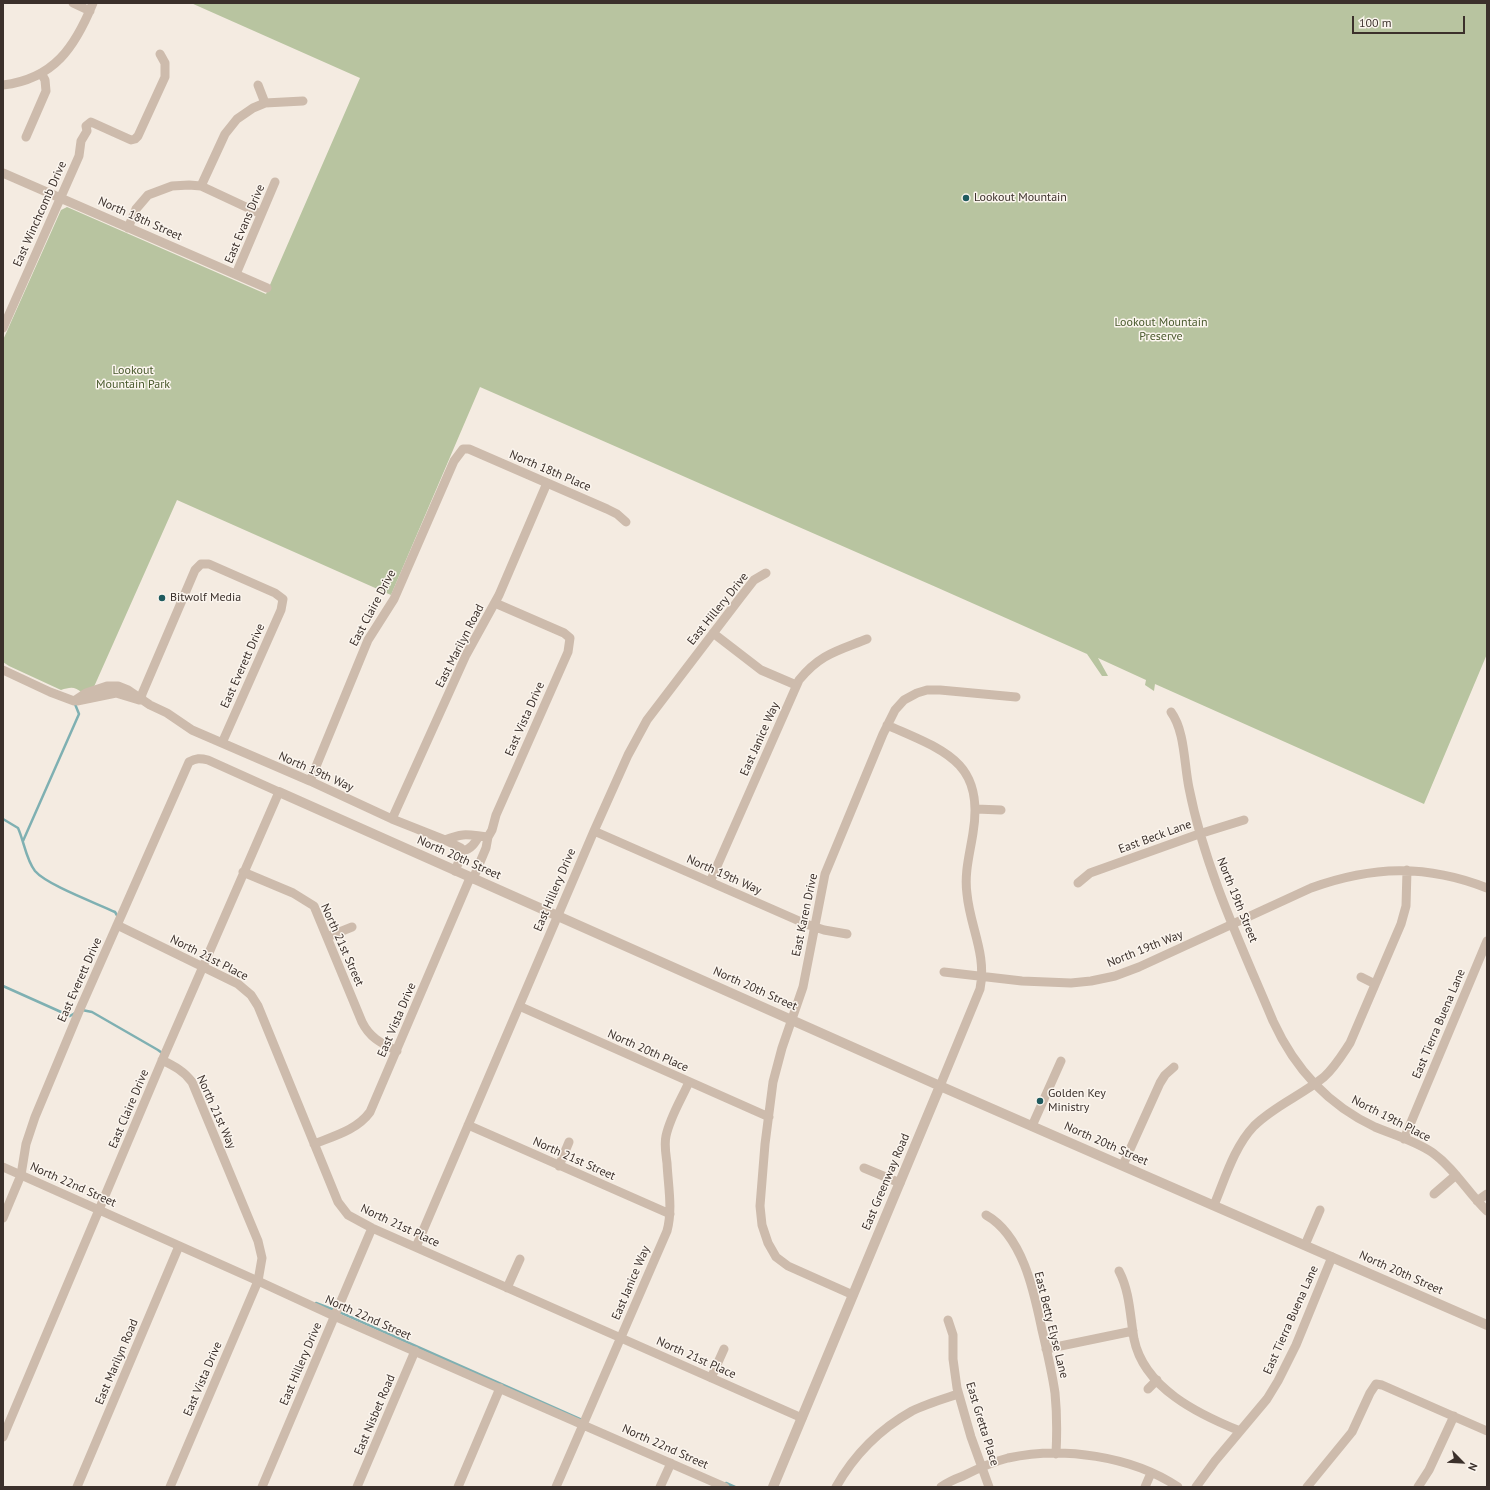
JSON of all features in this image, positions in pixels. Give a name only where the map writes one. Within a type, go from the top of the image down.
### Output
[{"type":"street","points":[[3,85],[29,79],[49,69],[66,53],[77,38],[92,7],[73,3]]},
{"type":"street","name":"East Winchcomb Drive","points":[[3,328],[79,156],[81,141],[87,131],[86,126],[91,122],[131,140],[135,139],[138,136],[165,77],[165,64],[160,54]]},
{"type":"street","points":[[26,137],[46,91],[45,80],[41,72]]},
{"type":"street","points":[[258,85],[265,103]]},
{"type":"street","points":[[201,186],[225,134],[237,119],[253,108],[265,103],[303,101]]},
{"type":"street","name":"North 18th Street","points":[[3,173],[267,288]]},
{"type":"street","name":"East Evans Drive","points":[[236,274],[275,182]]},
{"type":"street","points":[[128,228],[136,209],[148,195],[172,186],[201,186],[261,214]]},
{"type":"street","name":"North 18th Place","points":[[463,448],[469,449],[607,509],[617,514],[626,522]]},
{"type":"street","name":"East Claire Drive","points":[[310,781],[368,640],[394,599],[454,460],[463,448]]},
{"type":"street","name":"East Marilyn Road","points":[[392,819],[466,655],[495,603],[547,483]]},
{"type":"street","name":"East Everett Drive","points":[[141,700],[142,694],[195,570],[201,564],[209,564],[274,593],[283,599],[281,610],[222,743]]},
{"type":"street","name":"East Hillery Drive","points":[[416,1247],[594,831],[642,727],[754,580],[766,573]]},
{"type":"street","name":"East Vista Drive","points":[[455,871],[467,849],[492,830],[504,795],[568,652],[570,638],[564,633],[495,603]]},
{"type":"street","points":[[713,633],[761,670],[796,685]]},
{"type":"street","name":"East Janice Way","points":[[710,882],[799,680],[814,664],[826,655],[867,639]]},
{"type":"street","name":"North 19th Way","points":[[3,670],[50,692],[74,701],[86,693],[107,686],[118,686],[128,690],[141,700],[167,713],[192,730],[310,781],[392,819],[445,840]]},
{"type":"street","name":"East Karen Drive","points":[[853,1295],[788,1266],[776,1257],[768,1243],[762,1225],[760,1206],[765,1144],[774,1082],[782,1048],[803,987],[822,888],[828,867],[887,726],[895,710],[904,700],[917,693],[927,690],[1016,697]]},
{"type":"street","name":"North 19th Street","points":[[1171,712],[1179,727],[1186,776],[1199,834],[1211,868],[1280,1037],[1298,1064],[1314,1084]]},
{"type":"street","points":[[887,726],[932,745],[954,759],[968,778],[973,791],[976,809],[1001,810]]},
{"type":"street","name":"North 20th Street","points":[[194,759],[200,758],[208,760],[940,1086],[1487,1325]]},
{"type":"street","name":"East Everett Drive","points":[[3,1218],[21,1175],[26,1144],[35,1117],[80,1009],[186,768],[189,762],[194,759]]},
{"type":"street","name":"East Claire Drive","points":[[3,1438],[162,1060],[279,792]]},
{"type":"street","name":"East Greenway Road","points":[[773,1487],[980,989],[982,977],[980,950],[967,895],[966,880],[976,809]]},
{"type":"street","name":"East Beck Lane","points":[[1078,883],[1090,873],[1199,834],[1244,820]]},
{"type":"street","name":"North 19th Way","points":[[594,831],[815,927],[847,934]]},
{"type":"street","points":[[445,840],[458,835],[470,834],[484,837]]},
{"type":"street","name":"East Vista Drive","points":[[314,1144],[350,1129],[364,1121],[375,1103],[471,878],[486,848],[484,837]]},
{"type":"street","points":[[445,840],[461,848],[483,855]]},
{"type":"street","points":[[1214,1205],[1240,1147],[1254,1126],[1272,1111],[1324,1076],[1339,1060],[1350,1043],[1401,924],[1406,906],[1407,870]]},
{"type":"street","points":[[1233,925],[1312,888],[1333,880],[1357,874],[1416,870],[1453,877],[1487,888]]},
{"type":"street","name":"North 21st Street","points":[[244,872],[293,893],[314,906],[366,1030],[377,1041],[397,1051]]},
{"type":"street","name":"North 21st Place","points":[[117,925],[238,984],[251,995],[338,1202],[348,1215],[372,1228],[802,1418]]},
{"type":"street","name":"North 19th Way","points":[[944,972],[1022,981],[1072,983],[1092,981],[1139,968],[1233,925]]},
{"type":"street","points":[[327,937],[352,927]]},
{"type":"street","name":"East Tierra Buena Lane","points":[[1404,1139],[1487,941]]},
{"type":"street","points":[[1361,978],[1375,984]]},
{"type":"street","name":"North 20th Place","points":[[519,1006],[769,1117]]},
{"type":"street","name":"North 21st Way","points":[[162,1060],[178,1068],[186,1074],[192,1082],[222,1165],[259,1245],[262,1258],[258,1281]]},
{"type":"street","points":[[1032,1126],[1061,1061]]},
{"type":"street","points":[[1123,1165],[1160,1083],[1174,1067]]},
{"type":"street","name":"East Janice Way","points":[[556,1487],[667,1230],[670,1214],[666,1136],[671,1121],[689,1082]]},
{"type":"street","name":"North 19th Place","points":[[1314,1084],[1333,1101],[1355,1116],[1431,1152],[1449,1167],[1487,1211]]},
{"type":"street","name":"North 21st Street","points":[[468,1125],[670,1214]]},
{"type":"street","points":[[559,1166],[569,1142]]},
{"type":"street","name":"North 22nd Street","points":[[3,1167],[415,1352],[726,1487]]},
{"type":"street","points":[[864,1168],[900,1183]]},
{"type":"street","points":[[1434,1194],[1456,1175]]},
{"type":"street","points":[[1477,1201],[1487,1194]]},
{"type":"street","points":[[1305,1245],[1320,1210]]},
{"type":"street","name":"East Betty Elyse Lane","points":[[986,1215],[995,1220],[1013,1242],[1024,1264],[1033,1290],[1055,1393],[1057,1421],[1056,1454]]},
{"type":"street","name":"East Hillery Drive","points":[[262,1487],[372,1228]]},
{"type":"street","name":"East Marilyn Road","points":[[77,1487],[179,1246]]},
{"type":"street","name":"East Tierra Buena Lane","points":[[1196,1487],[1215,1461],[1267,1399],[1283,1372],[1296,1345],[1332,1257]]},
{"type":"street","points":[[507,1288],[520,1259]]},
{"type":"street","points":[[1119,1271],[1126,1287],[1133,1331],[1140,1358],[1167,1391],[1194,1410],[1240,1431]]},
{"type":"street","name":"East Vista Drive","points":[[170,1487],[258,1281]]},
{"type":"street","name":"East Gretta Place","points":[[948,1320],[952,1335],[953,1359],[958,1394],[989,1487]]},
{"type":"street","points":[[1046,1349],[1133,1331]]},
{"type":"street","points":[[711,1378],[724,1349]]},
{"type":"street","name":"East Nisbet Road","points":[[357,1487],[415,1352]]},
{"type":"street","points":[[1148,1388],[1157,1380]]},
{"type":"street","points":[[1307,1487],[1352,1432],[1370,1393],[1376,1384],[1382,1385],[1487,1431]]},
{"type":"street","points":[[458,1487],[500,1388]]},
{"type":"street","points":[[836,1487],[844,1473],[857,1456],[888,1426],[913,1411],[958,1394]]},
{"type":"street","points":[[1418,1487],[1429,1470],[1454,1416]]},
{"type":"street","points":[[941,1487],[982,1467],[1007,1458],[1037,1454],[1076,1454],[1126,1463],[1151,1473],[1178,1487]]},
{"type":"street","points":[[660,1487],[671,1463]]},
{"type":"street","points":[[1145,1487],[1151,1473]]},
{"type":"green space","name":"Lookout Mountain Preserve","points":[[191,3],[1487,3],[1487,654],[1424,804],[1155,684],[1154,691],[1145,685],[1146,680],[1098,658],[1108,676],[1102,676],[1087,654],[480,387],[391,595],[177,500],[93,689],[82,693],[77,689],[72,688],[61,690],[9,666],[3,662],[3,340],[61,210],[67,207],[266,294],[360,78]]},
{"type":"waterway","points":[[23,841],[79,714],[75,704]]},
{"type":"waterway","points":[[3,819],[18,828],[27,856],[35,871],[61,888],[115,912],[118,917]]},
{"type":"waterway","points":[[3,986],[70,1016],[75,1013]]},
{"type":"waterway","points":[[82,1010],[92,1012],[162,1053]]},
{"type":"waterway","points":[[316,1303],[582,1420]]},
{"type":"waterway","points":[[726,1483],[735,1487]]},
{"type":"place","name":"Lookout Mountain","points":[[966,198]]},
{"type":"place","name":"Bitwolf Media","points":[[162,598]]},
{"type":"place","name":"Golden Key Ministry","points":[[1040,1101]]},
{"type":"park label","name":"Lookout Mountain Park","points":[[133,378]]}]
